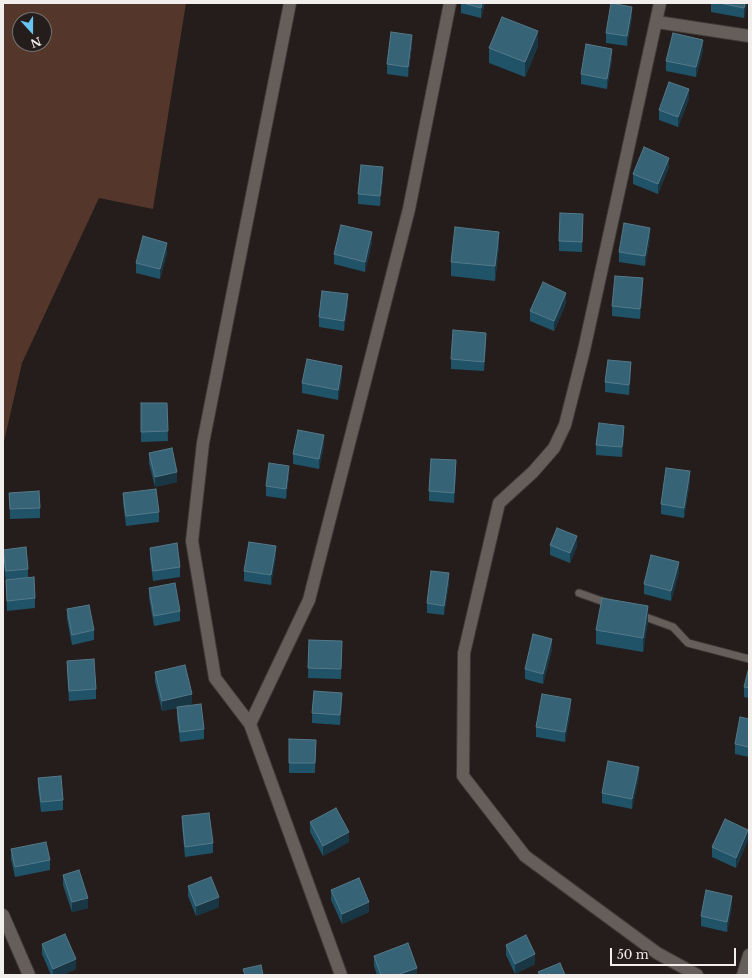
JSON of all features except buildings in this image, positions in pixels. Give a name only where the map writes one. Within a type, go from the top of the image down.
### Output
[{"type":"street","points":[[290,3],[203,443],[192,541],[215,678],[250,724],[341,975]]},
{"type":"street","points":[[250,724],[309,600],[409,209],[450,3]]},
{"type":"street","points":[[660,3],[584,350],[565,425],[554,448],[533,472],[499,502],[464,653],[463,776],[525,856],[657,953],[697,975]]},
{"type":"street","points":[[657,22],[749,36]]},
{"type":"street","points":[[3,915],[29,975]]},
{"type":"street","points":[[743,975],[749,955]]},
{"type":"lane","points":[[579,593],[615,606]]},
{"type":"lane","points":[[630,612],[673,627],[688,643],[749,659]]},
{"type":"shaded area","points":[[3,3],[186,3],[153,209],[99,198],[22,363],[3,446]]}]
